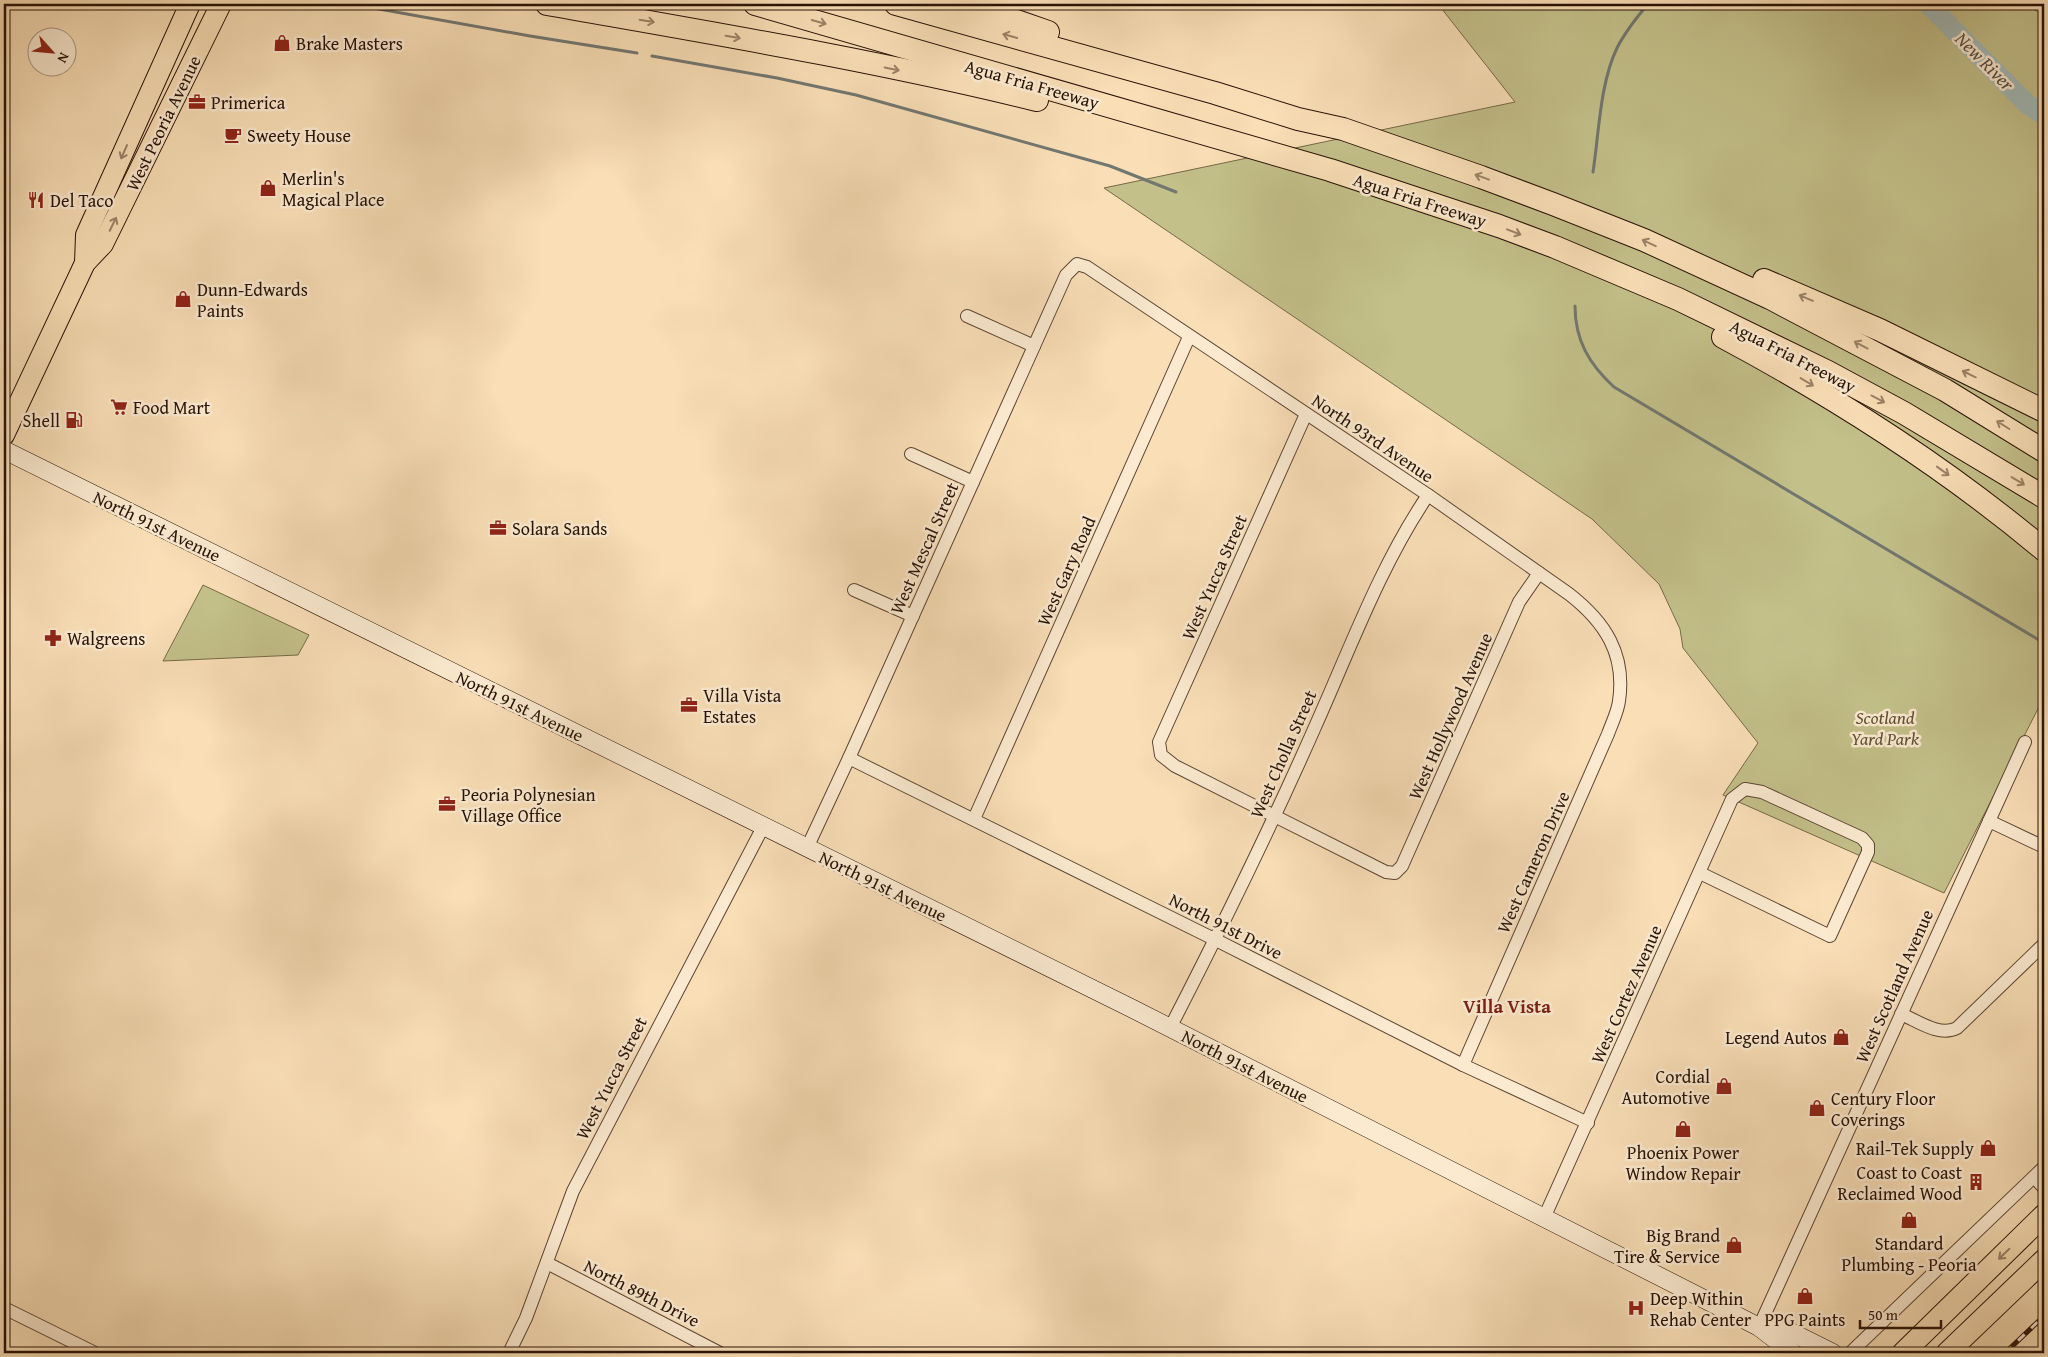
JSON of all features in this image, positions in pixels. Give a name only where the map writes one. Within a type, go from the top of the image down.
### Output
[{"type":"highway","points":[[547,4],[803,50],[964,83],[1128,124],[1282,169],[1330,170]]},
{"type":"highway","name":"Agua Fria Freeway","points":[[755,4],[1330,170],[1499,226],[1678,300],[1845,381],[1904,413],[2044,497]]},
{"type":"highway","points":[[896,4],[1206,90],[1298,119],[1343,129],[1481,177],[1644,240],[1770,298],[1833,330],[1945,390],[2044,451]]},
{"type":"highway","points":[[968,4],[1078,43],[1302,108],[1343,129]]},
{"type":"highway","points":[[1693,264],[1744,271],[1880,330],[2044,410]]},
{"type":"highway","points":[[1678,300],[1716,333],[1791,373],[1910,447],[2010,521],[2044,550]]},
{"type":"highway","points":[[1902,1353],[2044,1215]]},
{"type":"highway","points":[[1947,1353],[2044,1260]]},
{"type":"main road","name":"West Peoria Avenue","points":[[85,263],[86,235],[190,4]]},
{"type":"main road","name":"West Peoria Avenue","points":[[4,435],[85,263],[103,244],[221,4]]},
{"type":"main road","points":[[153,143],[147,135],[146,126],[169,70],[170,49]]},
{"type":"main road","name":"North 91st Avenue","points":[[4,450],[1170,1028],[1759,1327],[1793,1353]]},
{"type":"main road","name":"North 91st Avenue","points":[[1759,1327],[1793,1333],[1833,1353]]},
{"type":"street","name":"North 93rd Avenue","points":[[1077,264],[1088,267],[1189,337],[1428,495],[1587,608],[1612,641],[1620,669]]},
{"type":"street","name":"West Mescal Street","points":[[807,848],[1066,275],[1077,264]]},
{"type":"street","points":[[967,316],[1034,346]]},
{"type":"street","name":"West Gary Road","points":[[974,819],[1189,337]]},
{"type":"street","name":"West Yucca Street","points":[[1275,816],[1176,766],[1161,755],[1159,742],[1306,414]]},
{"type":"street","points":[[911,454],[973,482]]},
{"type":"street","name":"West Cholla Street","points":[[1170,1028],[1275,816],[1387,567],[1408,525],[1428,495]]},
{"type":"street","name":"West Hollywood Avenue","points":[[1275,816],[1386,872],[1394,873],[1402,866],[1519,602],[1539,573]]},
{"type":"street","points":[[854,590],[913,616]]},
{"type":"street","name":"West Cameron Drive","points":[[1463,1065],[1608,734],[1619,702],[1620,669]]},
{"type":"street","name":"West Scotland Avenue","points":[[1759,1327],[2025,742]]},
{"type":"street","name":"North 91st Drive","points":[[849,758],[1463,1065],[1588,1123]]},
{"type":"street","name":"West Cortez Avenue","points":[[1544,1218],[1732,799],[1745,790],[1762,792],[1862,838],[1868,845],[1868,852],[1830,936],[1700,873]]},
{"type":"street","points":[[1989,821],[2044,848]]},
{"type":"street","name":"West Yucca Street","points":[[509,1353],[526,1318],[556,1233],[580,1176],[762,827]]},
{"type":"street","points":[[1901,1014],[1939,1031],[1949,1032],[1957,1028],[2044,944]]},
{"type":"street","points":[[1850,1353],[2044,1167]]},
{"type":"street","points":[[2034,1177],[2044,1188]]},
{"type":"street","name":"North 89th Drive","points":[[547,1263],[699,1348],[720,1353]]},
{"type":"street","points":[[4,1308],[90,1352]]},
{"type":"green space","name":"Scotland Yard Park","points":[[1438,4],[2029,4],[2044,18],[2044,697],[1944,893],[1723,795],[1758,743],[1683,648],[1680,629],[1659,584],[1592,519],[1104,188],[1515,102]]},
{"type":"green space","points":[[203,585],[309,635],[298,655],[163,661]]},
{"type":"waterway","points":[[351,4],[637,53]]},
{"type":"waterway","points":[[1593,172],[1601,109],[1611,62],[1624,36],[1648,4]]},
{"type":"waterway","name":"New River","points":[[1928,4],[2027,104],[2044,115]]},
{"type":"waterway","points":[[652,56],[777,78],[856,95],[1110,166],[1176,192]]},
{"type":"waterway","points":[[1575,306],[1578,330],[1585,351],[1597,369],[1614,387],[2044,643]]},
{"type":"railway","points":[[2005,1353],[2044,1316]]},
{"type":"place","name":"Brake Masters","points":[[282,43]]},
{"type":"place","name":"Primerica","points":[[197,102]]},
{"type":"place","name":"Sweety House","points":[[233,135]]},
{"type":"place","name":"Merlin's Magical Place","points":[[268,188]]},
{"type":"place","name":"Del Taco","points":[[36,200]]},
{"type":"place","name":"Dunn-Edwards Paints","points":[[183,299]]},
{"type":"place","name":"Food Mart","points":[[119,407]]},
{"type":"place","name":"Shell","points":[[74,420]]},
{"type":"place","name":"Solara Sands","points":[[498,528]]},
{"type":"place","name":"Walgreens","points":[[53,638]]},
{"type":"place","name":"Villa Vista Estates","points":[[689,705]]},
{"type":"place","name":"Peoria Polynesian Village Office","points":[[447,804]]},
{"type":"place","name":"Legend Autos","points":[[1841,1037]]},
{"type":"place","name":"Cordial Automotive","points":[[1724,1086]]},
{"type":"place","name":"Century Floor Coverings","points":[[1817,1108]]},
{"type":"place","name":"Phoenix Power Window Repair","points":[[1683,1129]]},
{"type":"place","name":"Rail-Tek Supply","points":[[1988,1148]]},
{"type":"place","name":"Coast to Coast Reclaimed Wood","points":[[1976,1182]]},
{"type":"place","name":"Standard Plumbing - Peoria","points":[[1909,1220]]},
{"type":"place","name":"Big Brand Tire & Service","points":[[1734,1245]]},
{"type":"place","name":"PPG Paints","points":[[1805,1296]]},
{"type":"place","name":"Deep Within Rehab Center","points":[[1636,1308]]},
{"type":"district","name":"Villa Vista","points":[[1507,1006]]}]
